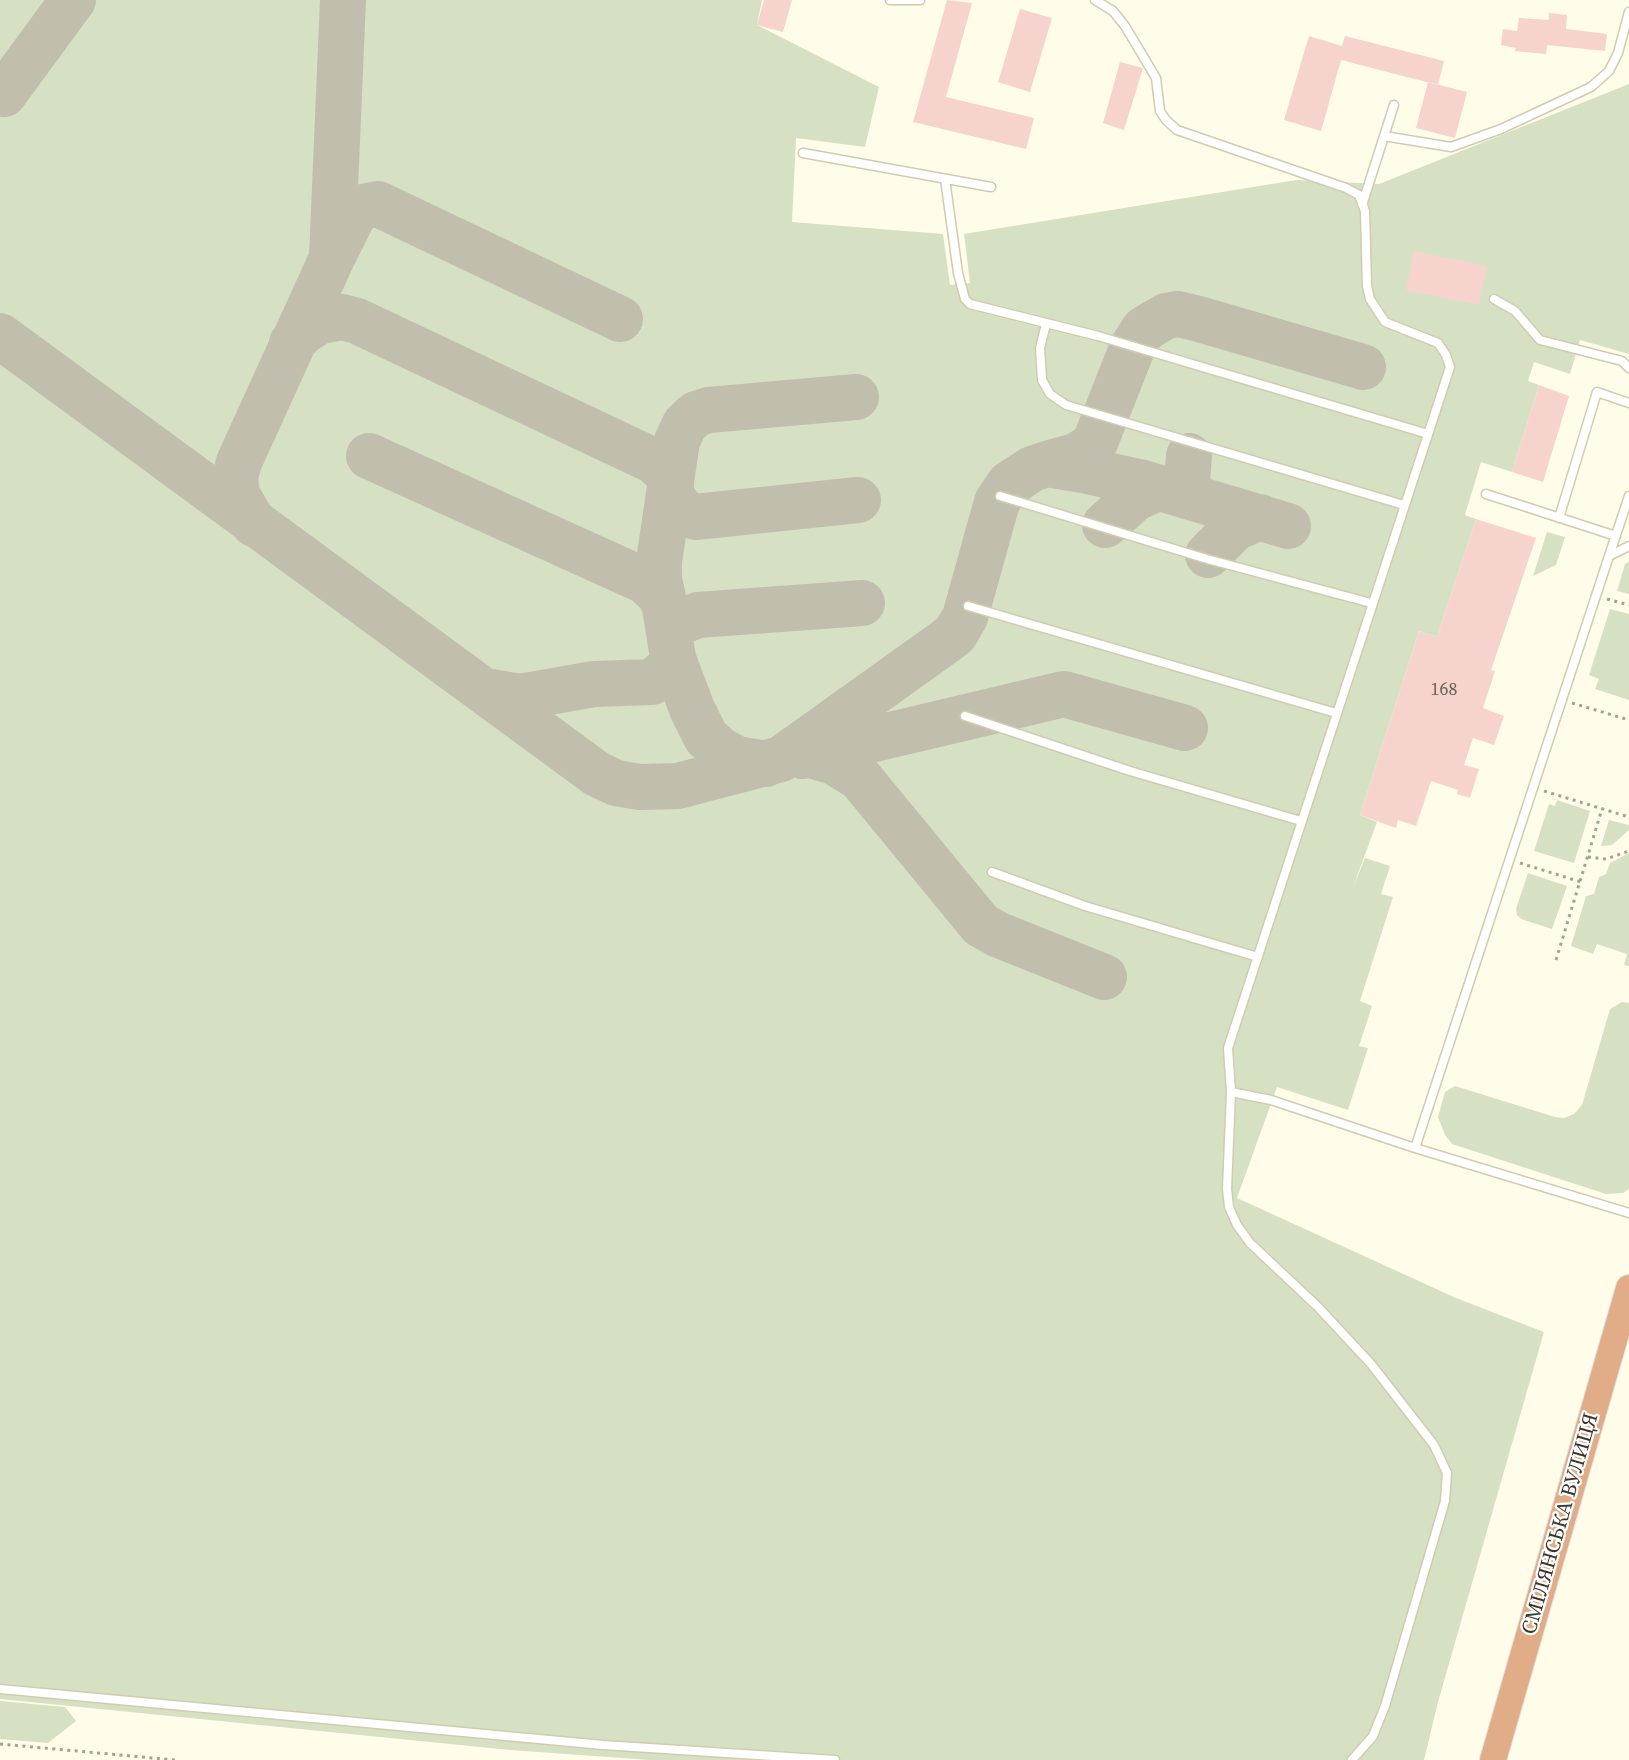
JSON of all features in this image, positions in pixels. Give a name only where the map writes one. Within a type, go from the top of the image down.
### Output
[{"type":"main road","name":"СМІЛЯНСЬКА ВУЛИЦЯ","points":[[1493,1760],[1629,1288]]},
{"type":"lane","points":[[891,0],[921,0]]},
{"type":"lane","points":[[1095,0],[1113,11],[1125,26],[1156,78],[1160,111],[1177,130],[1346,188],[1359,195],[1363,202],[1367,228],[1367,286],[1370,299],[1385,322],[1396,328],[1430,338],[1443,349],[1449,362],[1450,372],[1371,603],[1228,1048],[1231,1092],[1227,1189],[1229,1207],[1237,1225],[1250,1243],[1371,1364],[1434,1445],[1447,1473],[1445,1501],[1386,1706],[1373,1736],[1352,1760]]},
{"type":"lane","points":[[1384,136],[1451,147],[1501,129],[1592,87],[1609,71],[1618,53],[1629,12]]},
{"type":"lane","points":[[1363,202],[1394,105]]},
{"type":"lane","points":[[802,153],[991,187]]},
{"type":"lane","points":[[945,179],[954,255],[965,298],[980,309],[1107,339],[1428,434]]},
{"type":"lane","points":[[1494,299],[1515,311],[1540,340],[1622,361],[1629,368]]},
{"type":"lane","points":[[1046,324],[1040,348],[1042,380],[1050,394],[1066,405],[1404,505]]},
{"type":"lane","points":[[1559,518],[1597,393],[1629,403]]},
{"type":"lane","points":[[1486,494],[1616,536]]},
{"type":"lane","points":[[1000,496],[1241,569],[1371,603]]},
{"type":"lane","points":[[1415,1148],[1629,496]]},
{"type":"lane","points":[[1609,556],[1629,546]]},
{"type":"lane","points":[[968,606],[1336,713]]},
{"type":"lane","points":[[965,716],[1130,771],[1301,821]]},
{"type":"lane","points":[[992,872],[1086,906],[1258,957]]},
{"type":"lane","points":[[1231,1092],[1271,1100],[1415,1148],[1629,1213]]},
{"type":"lane","points":[[0,1689],[603,1745],[835,1760]]},
{"type":"path","points":[[1596,596],[1629,605]]},
{"type":"path","points":[[1562,700],[1629,720]]},
{"type":"path","points":[[1533,788],[1629,817]]},
{"type":"path","points":[[1556,960],[1602,809]]},
{"type":"path","points":[[1588,857],[1606,858],[1629,851]]},
{"type":"path","points":[[1510,860],[1581,882]]},
{"type":"path","points":[[0,1744],[175,1760]]},
{"type":"green space","points":[[0,0],[762,0],[757,25],[879,87],[865,147],[796,138],[792,222],[943,234],[950,285],[970,283],[964,234],[1296,180],[1379,184],[1629,84],[1629,354],[1580,340],[1570,374],[1534,362],[1528,381],[1539,385],[1512,472],[1481,462],[1465,515],[1476,519],[1437,637],[1419,631],[1360,815],[1377,822],[1353,887],[1365,858],[1390,866],[1381,894],[1393,897],[1360,1001],[1372,1006],[1359,1046],[1368,1048],[1348,1110],[1277,1087],[1237,1198],[1456,1298],[1544,1332],[1438,1702],[1424,1760],[650,1760],[510,1750],[0,1699]]},
{"type":"green space","points":[[1547,532],[1565,537],[1556,565],[1533,576]]},
{"type":"green space","points":[[1629,562],[1629,594],[1617,591],[1625,564]]},
{"type":"green space","points":[[1610,609],[1629,614],[1629,700],[1595,689],[1599,679],[1589,675]]},
{"type":"green space","points":[[1557,800],[1590,811],[1574,863],[1534,851],[1549,804],[1555,806]]},
{"type":"green space","points":[[1609,820],[1629,825],[1629,830],[1612,845],[1601,846]]},
{"type":"green space","points":[[1629,853],[1629,966],[1624,965],[1627,954],[1597,944],[1593,954],[1571,946],[1586,896],[1594,894],[1599,877],[1606,874],[1610,863]]},
{"type":"green space","points":[[1528,873],[1567,886],[1552,929],[1521,919],[1517,915],[1516,909]]},
{"type":"green space","points":[[1622,1002],[1629,1003],[1629,1189],[1623,1193],[1606,1194],[1452,1144],[1445,1135],[1438,1117],[1445,1092],[1455,1086],[1555,1117],[1564,1118],[1574,1114],[1582,1105],[1610,1009]]},
{"type":"green space","points":[[0,1701],[65,1707],[76,1721],[48,1743],[0,1739]]},
{"type":"building","points":[[764,0],[792,0],[783,32],[757,25]]},
{"type":"building","points":[[947,0],[972,3],[946,97],[1034,118],[1026,149],[913,122]]},
{"type":"building","points":[[1020,9],[1052,18],[1030,92],[998,82]]},
{"type":"building","points":[[1549,13],[1567,15],[1566,29],[1607,34],[1605,51],[1547,45],[1546,54],[1515,51],[1516,48],[1501,45],[1503,29],[1517,31],[1519,18],[1549,20]]},
{"type":"building","points":[[1309,36],[1342,46],[1345,36],[1444,61],[1438,85],[1341,60],[1321,131],[1284,120]]},
{"type":"building","points":[[1120,62],[1143,68],[1124,130],[1103,123]]},
{"type":"building","points":[[1428,82],[1467,92],[1455,138],[1416,128]]},
{"type":"building","points":[[1414,251],[1487,266],[1479,305],[1406,290]]},
{"type":"building","points":[[1539,385],[1569,396],[1543,482],[1512,472]]},
{"type":"building","points":[[1476,519],[1536,538],[1491,670],[1495,671],[1483,708],[1504,716],[1494,745],[1473,738],[1464,765],[1479,769],[1470,798],[1457,794],[1458,790],[1431,781],[1416,826],[1398,820],[1396,828],[1360,815],[1419,631],[1437,637]]},
{"type":"taxiway","points":[[4,94],[73,0]]},
{"type":"taxiway","points":[[254,524],[237,495],[235,477],[239,462],[332,258],[343,0]]},
{"type":"taxiway","points":[[334,254],[354,214],[362,207],[378,204],[620,319]]},
{"type":"taxiway","points":[[1047,464],[1076,456],[1094,445],[1133,346],[1144,329],[1166,316],[1178,314],[1199,319],[1363,367]]},
{"type":"taxiway","points":[[292,343],[304,331],[320,321],[342,317],[357,321],[654,461],[666,472],[671,485]]},
{"type":"taxiway","points":[[0,336],[597,774],[616,783],[640,787],[678,786],[781,759],[955,634],[965,617],[997,502],[1009,484],[1032,469],[1047,464],[1143,483],[1288,526]]},
{"type":"taxiway","points":[[369,456],[645,581],[660,595],[665,607],[659,579],[659,561],[677,441],[685,424],[696,414],[709,410],[856,397]]},
{"type":"taxiway","points":[[1189,456],[1187,482],[1193,498]]},
{"type":"taxiway","points":[[1105,525],[1134,499],[1157,488]]},
{"type":"taxiway","points":[[670,493],[681,510],[695,517],[858,500]]},
{"type":"taxiway","points":[[1208,555],[1235,528],[1260,517]]},
{"type":"taxiway","points":[[671,634],[678,623],[698,615],[862,603]]},
{"type":"taxiway","points":[[485,691],[520,697],[594,684],[652,682],[674,664],[665,607]]},
{"type":"taxiway","points":[[674,661],[692,709],[706,737],[719,749],[737,759],[766,764]]},
{"type":"taxiway","points":[[802,756],[1064,694],[1185,728]]},
{"type":"taxiway","points":[[807,754],[834,762],[860,778],[981,925],[999,935],[1104,977]]}]
